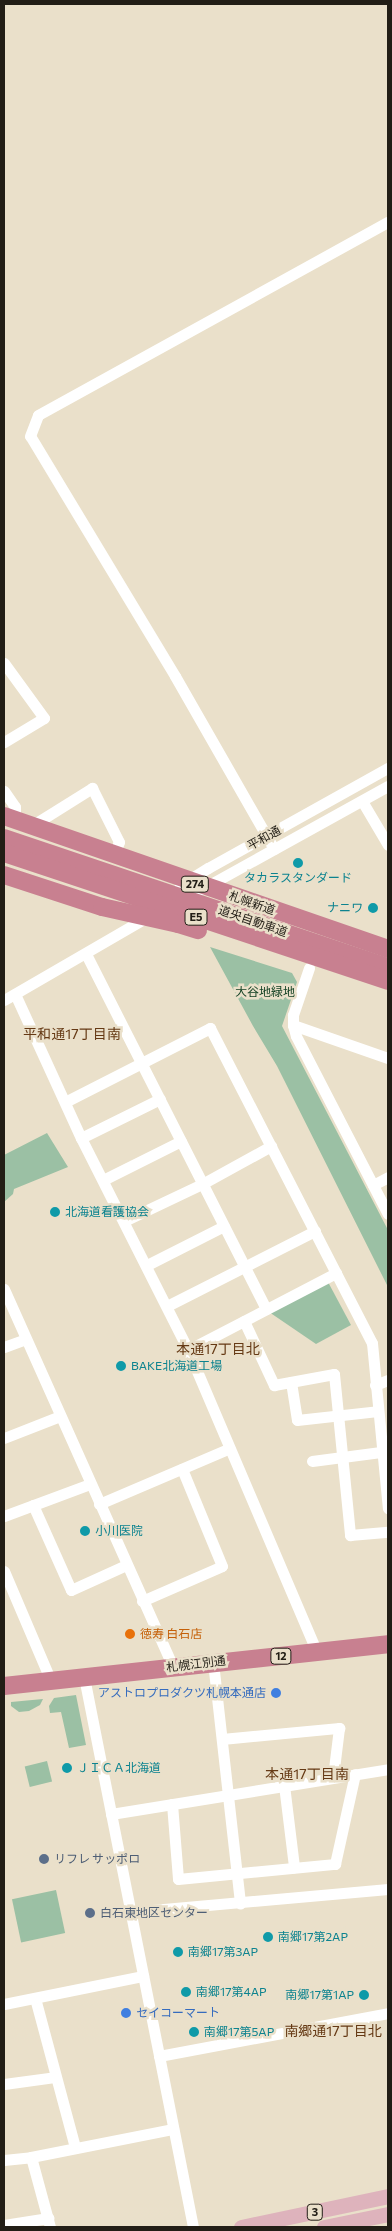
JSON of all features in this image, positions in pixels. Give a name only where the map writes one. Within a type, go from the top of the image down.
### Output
[{"type":"highway","name":"札幌新道","points":[[7,821],[34,826],[56,833],[206,888],[388,950]]},
{"type":"highway","points":[[7,821],[28,835],[56,833]]},
{"type":"highway","name":"道央自動車道","points":[[4,838],[388,966]]},
{"type":"highway","name":"道央自動車道","points":[[4,853],[388,981]]},
{"type":"highway","points":[[4,864],[70,887],[102,907]]},
{"type":"highway","points":[[4,875],[102,907],[178,924],[388,994]]},
{"type":"highway","name":"札幌江別通","points":[[4,1686],[388,1644]]},
{"type":"main road","name":"3","points":[[241,2227],[388,2196]]},
{"type":"main road","name":"3","points":[[324,2227],[356,2224],[388,2214]]},
{"type":"street","points":[[274,849],[175,676],[30,436],[38,415],[388,222]]},
{"type":"street","points":[[4,742],[44,718],[5,667]]},
{"type":"street","name":"平和通","points":[[146,917],[187,881],[388,768]]},
{"type":"street","name":"平和通","points":[[4,1000],[86,954],[146,917],[206,888],[388,786]]},
{"type":"street","points":[[34,826],[92,788],[119,842],[114,854]]},
{"type":"street","points":[[4,791],[14,807],[7,821]]},
{"type":"street","points":[[362,801],[388,845]]},
{"type":"street","points":[[86,954],[266,1309]]},
{"type":"street","points":[[309,968],[293,1015],[293,1026],[296,1036],[388,1214]]},
{"type":"street","points":[[15,994],[81,1138],[147,1265],[188,1350],[317,1652]]},
{"type":"street","points":[[293,1026],[388,1058]]},
{"type":"street","points":[[66,1102],[210,1028],[372,1343],[378,1411],[385,1451],[388,1508]]},
{"type":"street","points":[[81,1138],[160,1099]]},
{"type":"street","points":[[102,1180],[181,1141]]},
{"type":"street","points":[[124,1221],[202,1184],[271,1146]]},
{"type":"street","points":[[373,1185],[388,1177]]},
{"type":"street","points":[[147,1265],[224,1226]]},
{"type":"street","points":[[166,1306],[315,1231]]},
{"type":"street","points":[[188,1350],[336,1273]]},
{"type":"street","points":[[5,1297],[26,1339],[173,1667]]},
{"type":"street","points":[[244,1321],[274,1385],[334,1374],[350,1535],[388,1532]]},
{"type":"street","points":[[4,1347],[26,1339]]},
{"type":"street","points":[[375,1385],[388,1380]]},
{"type":"street","points":[[291,1382],[297,1420],[378,1411]]},
{"type":"street","points":[[4,1438],[60,1416]]},
{"type":"street","points":[[99,1504],[230,1448]]},
{"type":"street","points":[[312,1461],[385,1451]]},
{"type":"street","points":[[142,1601],[222,1566],[182,1469]]},
{"type":"street","points":[[4,1516],[90,1484]]},
{"type":"street","points":[[33,1505],[71,1590],[126,1565]]},
{"type":"street","points":[[4,1571],[51,1681]]},
{"type":"street","points":[[213,1662],[240,1903]]},
{"type":"street","points":[[84,1677],[194,2227]]},
{"type":"street","points":[[222,1739],[339,1728],[333,1777]]},
{"type":"street","points":[[110,1814],[388,1769]]},
{"type":"street","points":[[172,1804],[178,1879],[335,1864],[355,1774]]},
{"type":"street","points":[[284,1785],[294,1867]]},
{"type":"street","points":[[130,1912],[388,1889]]},
{"type":"street","points":[[4,2004],[143,1976]]},
{"type":"street","points":[[35,1998],[54,2077],[75,2147]]},
{"type":"street","points":[[159,2056],[388,2012]]},
{"type":"street","points":[[4,2084],[54,2077]]},
{"type":"street","points":[[4,2160],[31,2157],[173,2129]]},
{"type":"street","points":[[4,2225],[49,2222],[31,2157]]},
{"type":"green space","name":"大谷地緑地","points":[[210,947],[292,973],[297,982],[282,1026],[388,1230],[388,1287],[277,1066]]},
{"type":"green space","points":[[47,1133],[68,1167],[14,1189],[13,1194],[4,1202],[4,1155]]},
{"type":"green space","points":[[328,1282],[351,1325],[316,1344],[269,1312]]},
{"type":"green space","points":[[76,1695],[86,1745],[69,1748],[61,1712],[50,1713],[49,1706],[54,1698]]},
{"type":"green space","points":[[43,1699],[40,1705],[29,1711],[19,1712],[11,1706],[11,1702]]},
{"type":"green space","points":[[47,1761],[52,1781],[30,1787],[25,1767]]},
{"type":"green space","points":[[56,1890],[65,1933],[21,1942],[12,1899]]},
{"type":"place","name":"タカラスタンダード","points":[[298,863]]},
{"type":"place","name":"ナニワ","points":[[373,908]]},
{"type":"place","name":"北海道看護協会","points":[[55,1212]]},
{"type":"place","name":"BAKE北海道工場","points":[[121,1366]]},
{"type":"place","name":"小川医院","points":[[85,1531]]},
{"type":"place","name":"徳寿 白石店","points":[[130,1634]]},
{"type":"place","name":"アストロプロダクツ札幌本通店","points":[[276,1693]]},
{"type":"place","name":"ＪＩＣＡ北海道","points":[[67,1768]]},
{"type":"place","name":"リフレ サッポロ","points":[[44,1859]]},
{"type":"place","name":"白石東地区センター","points":[[90,1913]]},
{"type":"place","name":"南郷17第2AP","points":[[268,1937]]},
{"type":"place","name":"南郷17第3AP","points":[[178,1952]]},
{"type":"place","name":"南郷17第4AP","points":[[186,1992]]},
{"type":"place","name":"南郷17第1AP","points":[[364,1995]]},
{"type":"place","name":"セイコーマート","points":[[126,2013]]},
{"type":"place","name":"南郷17第5AP","points":[[194,2032]]},
{"type":"district","name":"平和通17丁目南","points":[[72,1034]]},
{"type":"district","name":"本通17丁目北","points":[[218,1349]]},
{"type":"district","name":"本通17丁目南","points":[[307,1774]]},
{"type":"district","name":"南郷通17丁目北","points":[[333,2031]]}]
